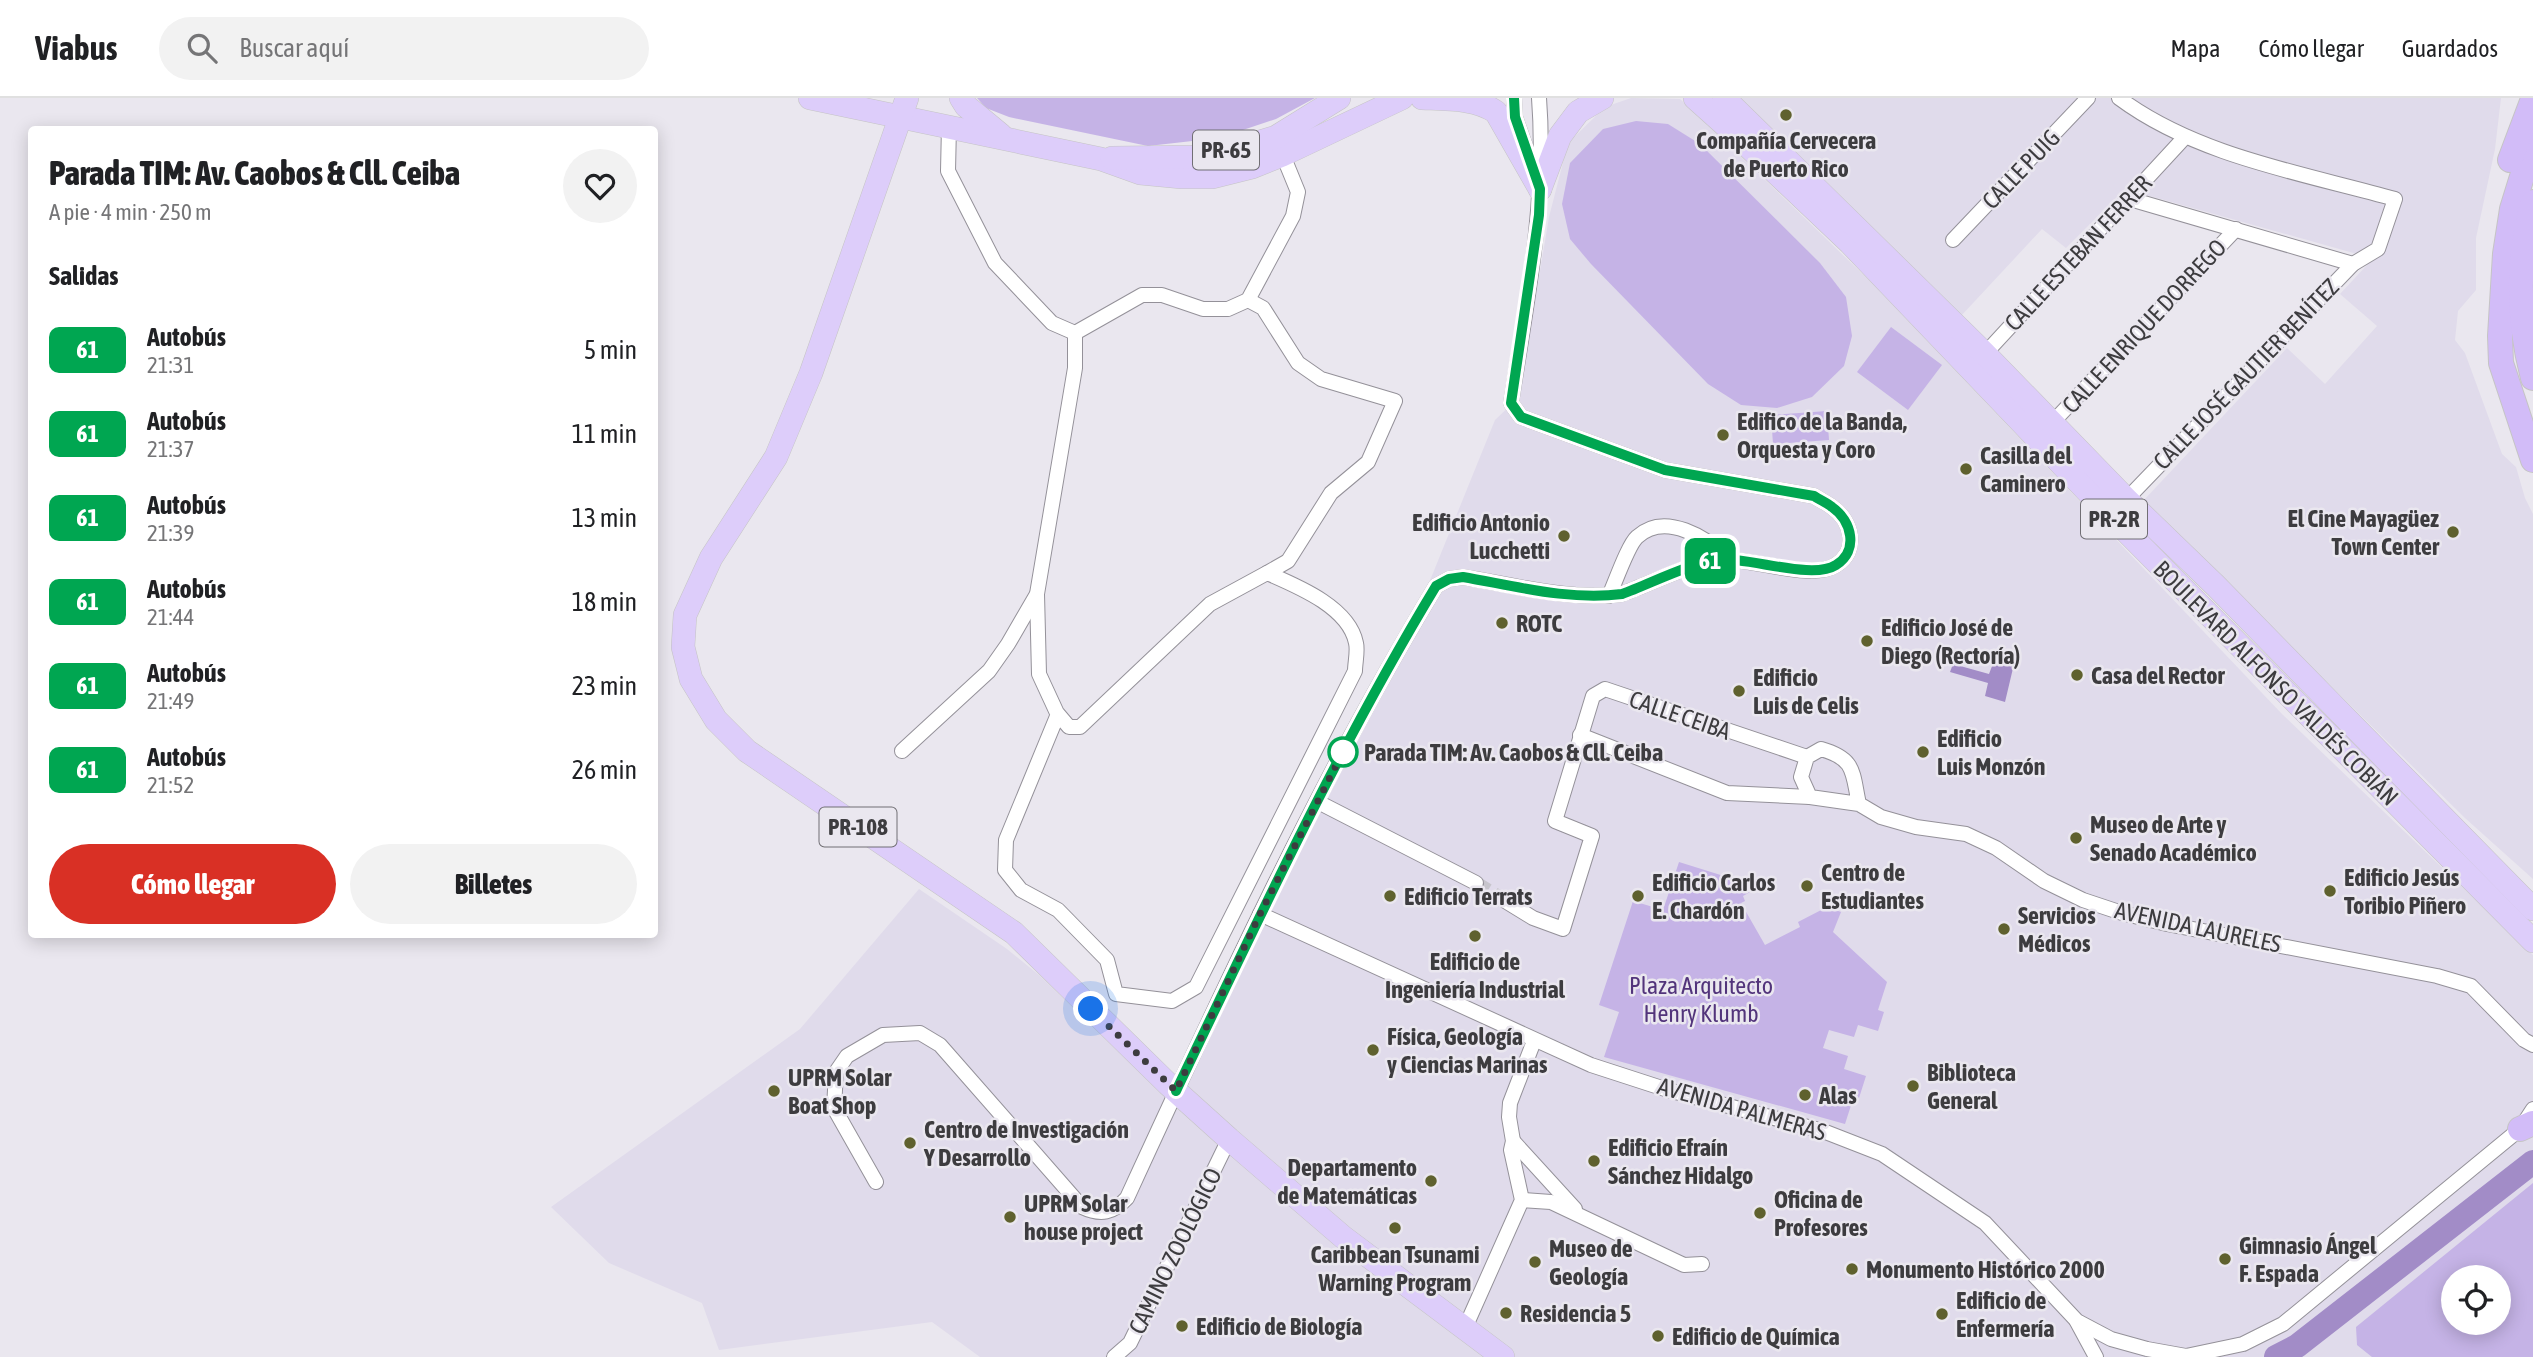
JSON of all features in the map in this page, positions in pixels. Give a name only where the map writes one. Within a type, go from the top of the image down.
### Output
[{"type":"highway","points":[[2533,99],[2505,174],[2490,263],[2489,319],[2493,343],[2533,460]]},
{"type":"highway","points":[[2501,363],[2501,303],[2505,254],[2512,209],[2533,141]]},
{"type":"highway","points":[[2533,202],[2520,270],[2525,342],[2533,378]]},
{"type":"highway","points":[[2525,342],[2533,317]]},
{"type":"main road","name":"PR-65","points":[[810,98],[904,107],[949,126],[1101,159],[1140,173],[1182,177],[1212,177],[1252,167],[1339,98]]},
{"type":"main road","points":[[961,98],[966,106],[1003,137]]},
{"type":"main road","name":"PR-65","points":[[1279,146],[1402,98]]},
{"type":"main road","points":[[1422,98],[1466,99],[1489,106],[1496,112],[1540,189]]},
{"type":"main road","points":[[1540,189],[1560,136],[1578,112],[1602,98]]},
{"type":"main road","name":"BOULEVARD ALFONSO VALDÉS COBIÁN","points":[[1695,98],[1977,362],[2052,423],[2118,508],[2216,586],[2533,909]]},
{"type":"main road","name":"BOULEVARD ALFONSO VALDÉS COBIÁN","points":[[1724,98],[2118,508],[2260,666],[2533,941]]},
{"type":"main road","name":"PR-108","points":[[904,107],[811,373],[776,457],[711,558],[685,615],[683,646],[691,679],[716,720],[747,751],[1014,933],[1229,1139],[1343,1237],[1503,1357]]},
{"type":"main road","points":[[2216,586],[2217,600],[2254,640],[2260,666]]},
{"type":"street","points":[[1514,98],[1515,117],[1540,189]]},
{"type":"street","points":[[876,1182],[834,1108],[836,1072],[847,1056],[883,1035],[920,1033],[940,1045],[1082,1207],[1096,1213],[1109,1212],[1127,1198],[1260,914],[1397,650],[1436,586],[1449,579],[1463,577],[1583,596],[1608,596],[1622,594],[1710,561],[1729,559],[1807,571],[1835,566],[1849,553],[1851,539],[1848,524],[1834,508],[1814,496],[1665,470],[1521,417],[1511,403],[1539,215],[1542,135],[1539,98]]},
{"type":"street","name":"CALLE PUIG","points":[[1954,240],[2088,98]]},
{"type":"street","points":[[2119,98],[2147,119],[2227,153],[2395,199],[2378,249],[2353,264],[2130,199]]},
{"type":"street","points":[[949,126],[948,171],[995,263],[1052,323],[1075,332]]},
{"type":"street","name":"CALLE ESTEBAN FERRER","points":[[1977,362],[2185,137]]},
{"type":"street","points":[[1075,332],[1142,295],[1161,295],[1203,309],[1228,309],[1248,300],[1293,216],[1298,191],[1279,146]]},
{"type":"street","name":"CALLE ENRIQUE DORREGO","points":[[2052,423],[2236,229]]},
{"type":"street","name":"CALLE JOSÉ GAUTIER BENÍTEZ","points":[[2118,508],[2353,264]]},
{"type":"street","points":[[1075,332],[1075,368],[1037,594],[1039,674],[1058,714],[1069,727],[1080,727],[1210,604],[1288,561],[1331,493],[1368,462],[1395,401],[1321,379],[1298,363],[1263,308],[1248,300]]},
{"type":"street","points":[[1608,596],[1635,538],[1650,528],[1666,527],[1688,531],[1711,542],[1729,559]]},
{"type":"street","points":[[1058,714],[1006,840],[1005,870],[1021,890],[1058,910],[1107,960],[1116,994],[1172,1001],[1196,987],[1355,671],[1356,643],[1344,618],[1306,590],[1267,573]]},
{"type":"street","points":[[902,751],[989,671],[1037,594]]},
{"type":"street","name":"CALLE CEIBA","points":[[1502,899],[1533,918],[1563,929],[1592,836],[1555,821],[1593,696],[1605,690],[1807,757]]},
{"type":"street","points":[[1580,735],[1727,793],[1810,797],[1801,777],[1807,757],[1821,749],[1841,755],[1852,768],[1859,804]]},
{"type":"street","name":"AVENIDA LAURELES","points":[[1810,797],[1859,804],[1881,817],[1916,827],[1966,834],[1996,848],[2044,881],[2083,900],[2122,913],[2167,924],[2437,975],[2471,986],[2524,1040],[2533,1045]]},
{"type":"street","points":[[1318,802],[1476,883]]},
{"type":"street","name":"AVENIDA PALMERAS","points":[[1260,914],[1591,1065],[1655,1086],[1823,1131],[1882,1154],[1985,1223],[2077,1321],[2112,1339],[2185,1357],[2243,1344],[2283,1324],[2529,1120]]},
{"type":"street","points":[[1465,1328],[1522,1200],[1511,1150],[1513,1141],[1510,1103],[1534,1041]]},
{"type":"street","name":"CAMINO ZOOLÓGICO","points":[[1114,1357],[1130,1343],[1229,1139]]},
{"type":"street","points":[[1513,1141],[1580,1215]]},
{"type":"street","points":[[1522,1200],[1551,1202],[1684,1265],[1702,1264]]},
{"type":"street","points":[[2077,1321],[2096,1357]]},
{"type":"shaded area","points":[[1631,98],[1680,99],[1873,284],[2282,714],[2533,955],[2533,1357],[980,1357],[932,1322],[719,1350],[702,1303],[609,1263],[551,1207],[800,1029],[919,889],[1007,949],[1039,975],[1154,1086],[1168,1084],[1177,1075],[1256,912],[1431,578],[1495,420],[1519,397],[1549,217],[1568,143],[1605,107]]},
{"type":"shaded area","points":[[1738,98],[2501,98],[2495,149],[2476,238],[2476,290],[2458,311],[2455,340],[2465,353],[2502,454],[2516,467],[2533,514],[2533,879],[2465,818],[2143,501],[2287,348],[2325,384],[2377,326],[2340,294],[2367,265],[2357,254],[2125,189],[2066,248],[2042,229],[1961,316]]},
{"type":"shaded area","points":[[1994,661],[2014,664],[2005,702],[1985,696],[1988,683],[1950,672],[1953,664],[1989,674]]},
{"type":"green space","points":[[977,98],[1315,98],[1276,119],[1219,138],[1148,146],[1009,117],[986,108]]},
{"type":"green space","points":[[1636,121],[1668,124],[1700,144],[1820,263],[1846,297],[1852,336],[1844,366],[1812,397],[1777,408],[1741,405],[1708,384],[1570,239],[1562,204],[1570,163],[1603,129]]},
{"type":"green space","points":[[1891,327],[1942,365],[1908,410],[1857,372]]},
{"type":"green space","points":[[1827,411],[1829,440],[1773,444],[1771,415]]},
{"type":"green space","name":"Plaza Arquitecto Henry Klumb","points":[[1679,862],[1759,887],[1743,896],[1745,901],[1741,903],[1765,945],[1800,927],[1798,922],[1827,907],[1841,912],[1833,932],[1887,982],[1878,1010],[1884,1012],[1878,1031],[1858,1025],[1854,1037],[1829,1030],[1823,1048],[1848,1056],[1844,1069],[1866,1076],[1859,1098],[1854,1096],[1845,1124],[1604,1057],[1619,1012],[1599,1005],[1633,901],[1663,910]]},
{"type":"green space","points":[[2533,1183],[2533,1357],[2372,1357],[2357,1345],[2356,1327]]},
{"type":"waterway","points":[[2276,1357],[2297,1346],[2533,1162]]},
{"type":"tunnel","points":[[1476,883],[1502,899]]},
{"type":"bus line","name":"61","points":[[1176,1091],[1260,914],[1359,720],[1436,586],[1449,579],[1463,577],[1583,596],[1608,596],[1622,594],[1710,561],[1729,559],[1807,571],[1835,566],[1849,553],[1851,539],[1848,524],[1834,508],[1814,496],[1665,470],[1521,417],[1511,403],[1539,215],[1540,189],[1515,117],[1514,98]]},
{"type":"place","name":"Compañía Cervecera de Puerto Rico","points":[[1786,115]]},
{"type":"place","name":"Edifico de la Banda, Orquesta y Coro","points":[[1723,435]]},
{"type":"place","name":"Casilla del Caminero","points":[[1966,469]]},
{"type":"place","name":"El Cine Mayagüez Town Center","points":[[2453,532]]},
{"type":"place","name":"Edificio Antonio Lucchetti","points":[[1564,536]]},
{"type":"place","name":"ROTC","points":[[1502,623]]},
{"type":"place","name":"Edificio José de Diego (Rectoría)","points":[[1867,641]]},
{"type":"place","name":"Casa del Rector","points":[[2077,675]]},
{"type":"place","name":"Edificio Luis de Celis","points":[[1739,691]]},
{"type":"place","name":"Parada TIM: Av. Caobos & Cll. Ceiba","points":[[1343,752]]},
{"type":"place","name":"Edificio Luis Monzón","points":[[1923,752]]},
{"type":"place","name":"Museo de Arte y Senado Académico","points":[[2076,838]]},
{"type":"place","name":"Centro de Estudiantes","points":[[1807,886]]},
{"type":"place","name":"Edificio Jesús Toribio Piñero","points":[[2330,891]]},
{"type":"place","name":"Edificio Terrats","points":[[1390,896]]},
{"type":"place","name":"Edificio Carlos E. Chardón","points":[[1638,896]]},
{"type":"place","name":"Servicios Médicos","points":[[2004,929]]},
{"type":"place","name":"Edificio de Ingeniería Industrial","points":[[1475,936]]},
{"type":"place","name":"Física, Geología y Ciencias Marinas","points":[[1373,1050]]},
{"type":"place","name":"Biblioteca General","points":[[1913,1086]]},
{"type":"place","name":"UPRM Solar Boat Shop","points":[[774,1091]]},
{"type":"place","name":"Alas","points":[[1805,1095]]},
{"type":"place","name":"Centro de Investigación Y Desarrollo","points":[[910,1143]]},
{"type":"place","name":"Edificio Efraín Sánchez Hidalgo","points":[[1594,1161]]},
{"type":"place","name":"Departamento de Matemáticas","points":[[1431,1181]]},
{"type":"place","name":"Oficina de Profesores","points":[[1760,1213]]},
{"type":"place","name":"UPRM Solar house project","points":[[1010,1217]]},
{"type":"place","name":"Caribbean Tsunami Warning Program","points":[[1395,1228]]},
{"type":"place","name":"Gimnasio Ángel F. Espada","points":[[2225,1259]]},
{"type":"place","name":"Museo de Geología","points":[[1535,1262]]},
{"type":"place","name":"Monumento Histórico 2000","points":[[1852,1269]]},
{"type":"place","name":"Residencia 5","points":[[1506,1313]]},
{"type":"place","name":"Edificio de Enfermería","points":[[1942,1314]]},
{"type":"place","name":"Edificio de Biología","points":[[1182,1326]]},
{"type":"place","name":"Edificio de Química","points":[[1658,1336]]},
{"type":"route","points":[[1091,1009],[1176,1091],[1260,914],[1343,752]]}]
